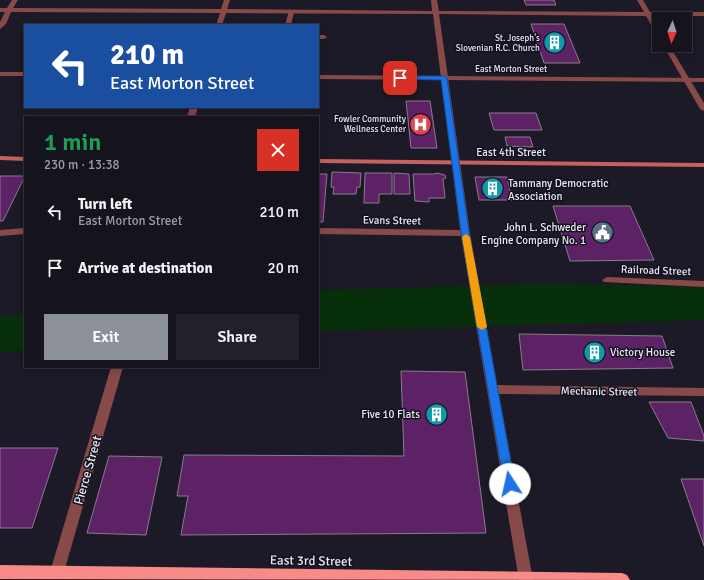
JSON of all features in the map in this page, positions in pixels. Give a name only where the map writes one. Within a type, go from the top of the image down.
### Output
[{"type":"highway","name":"East 3rd Street","points":[[0,572],[622,580]]},
{"type":"main road","points":[[0,158],[24,159]]},
{"type":"main road","name":"East 4th Street","points":[[319,161],[704,165]]},
{"type":"street","points":[[0,27],[8,17],[8,10],[15,0]]},
{"type":"street","points":[[219,24],[227,0]]},
{"type":"street","points":[[434,0],[465,232],[526,579]]},
{"type":"street","points":[[640,0],[652,21]]},
{"type":"street","points":[[0,10],[704,14]]},
{"type":"street","points":[[288,24],[291,12]]},
{"type":"street","points":[[670,52],[704,109]]},
{"type":"street","points":[[0,74],[24,74]]},
{"type":"street","name":"East Morton Street","points":[[319,77],[704,80]]},
{"type":"street","points":[[0,233],[24,231]]},
{"type":"street","name":"Evans Street","points":[[319,231],[465,232]]},
{"type":"street","name":"Railroad Street","points":[[607,280],[704,284]]},
{"type":"street","name":"Pierce Street","points":[[57,572],[117,368]]},
{"type":"street","name":"Mechanic Street","points":[[493,389],[704,392]]},
{"type":"green space","points":[[545,284],[704,287],[704,320],[319,331],[319,290]]},
{"type":"green space","points":[[24,314],[24,350],[0,352],[0,317]]},
{"type":"building","points":[[524,0],[554,0],[556,5],[526,5]]},
{"type":"building","name":"St. Joseph's Slovenian R.C. Church","points":[[531,24],[564,24],[580,63],[544,63]]},
{"type":"building","name":"Fowler Community Wellness Center","points":[[406,101],[430,101],[437,148],[411,148]]},
{"type":"building","points":[[489,113],[536,113],[542,130],[494,130]]},
{"type":"building","points":[[505,137],[530,137],[533,147],[507,146]]},
{"type":"building","points":[[332,172],[361,173],[360,187],[357,187],[356,194],[333,194],[334,187],[331,187]]},
{"type":"building","points":[[365,173],[392,173],[392,194],[379,194],[379,203],[364,203]]},
{"type":"building","points":[[394,173],[409,174],[410,194],[394,194]]},
{"type":"building","points":[[437,173],[445,175],[446,178],[443,179],[445,198],[429,198],[429,202],[415,201],[413,174]]},
{"type":"building","points":[[319,174],[327,174],[323,222],[319,222]]},
{"type":"building","points":[[0,176],[24,176],[3,221],[0,221]]},
{"type":"building","name":"Tammany Democratic Association","points":[[475,177],[507,177],[512,200],[479,200]]},
{"type":"building","name":"John L. Schweder Engine Company No. 1","points":[[553,206],[630,206],[654,260],[570,261]]},
{"type":"building","name":"Victory House","points":[[519,334],[662,336],[673,368],[523,370]]},
{"type":"building","name":"Five 10 Flats","points":[[401,371],[465,372],[486,533],[181,535],[188,496],[177,496],[184,455],[404,456]]},
{"type":"building","points":[[649,402],[691,402],[704,436],[704,441],[668,438]]},
{"type":"building","points":[[0,448],[58,448],[32,528],[0,528]]},
{"type":"building","points":[[109,456],[162,457],[146,535],[87,533]]},
{"type":"building","points":[[681,479],[704,479],[704,546]]},
{"type":"slow traffic","points":[[466,237],[482,327]]},
{"type":"place","name":"St. Joseph's Slovenian R.C. Church","points":[[555,43]]},
{"type":"place","name":"Fowler Community Wellness Center","points":[[421,124]]},
{"type":"place","name":"Tammany Democratic Association","points":[[493,189]]},
{"type":"place","name":"John L. Schweder Engine Company No. 1","points":[[602,233]]},
{"type":"place","name":"Victory House","points":[[594,352]]},
{"type":"place","name":"Five 10 Flats","points":[[436,414]]},
{"type":"route","points":[[400,78],[444,78],[465,232],[510,484]]}]
